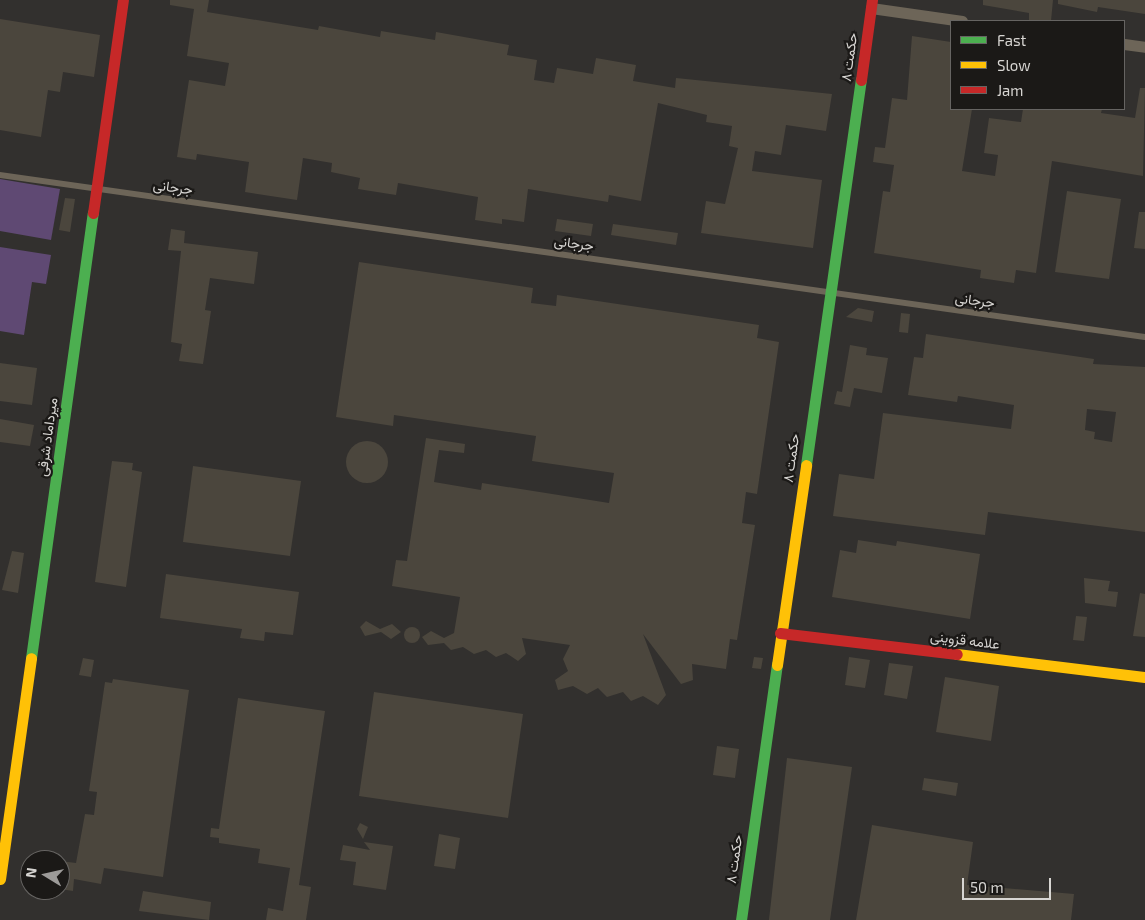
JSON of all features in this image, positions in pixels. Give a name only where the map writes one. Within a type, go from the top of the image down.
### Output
[{"type":"street","name":"میرداماد شرقی","points":[[0,879],[124,0]]},
{"type":"street","points":[[872,4],[957,20]]},
{"type":"street","name":"حکمت ۸","points":[[741,920],[780,633],[872,4]]},
{"type":"street","points":[[1125,44],[1145,47]]},
{"type":"street","name":"علامه قزوینی","points":[[780,633],[1145,677]]},
{"type":"lane","name":"جرجانی","points":[[0,175],[1145,337]]},
{"type":"shaded area","points":[[0,179],[60,189],[51,240],[0,231]]},
{"type":"shaded area","points":[[0,247],[51,255],[46,284],[32,282],[24,335],[0,331]]},
{"type":"building","points":[[170,0],[209,0],[207,12],[318,30],[319,26],[380,37],[381,31],[435,40],[436,32],[509,45],[507,55],[537,60],[534,80],[554,83],[557,68],[593,74],[596,58],[636,65],[633,81],[675,88],[676,78],[832,94],[826,131],[786,125],[781,155],[755,151],[752,171],[822,180],[813,248],[701,233],[706,201],[725,204],[738,148],[729,146],[732,126],[706,122],[707,115],[658,103],[641,201],[609,195],[608,202],[528,189],[524,222],[502,219],[502,224],[475,220],[478,197],[398,183],[396,195],[358,189],[360,178],[331,172],[332,163],[303,158],[297,200],[245,192],[249,162],[197,154],[196,160],[177,157],[189,80],[225,86],[229,63],[187,56],[194,9],[170,5]]},
{"type":"building","points":[[983,0],[1053,0],[1051,20],[1029,20],[1029,13],[983,5]]},
{"type":"building","points":[[1058,0],[1145,0],[1145,14],[1098,7],[1097,12],[1058,4]]},
{"type":"building","points":[[0,19],[100,35],[94,77],[63,72],[60,92],[48,90],[41,137],[0,130]]},
{"type":"building","points":[[912,36],[950,42],[950,110],[972,110],[962,171],[995,176],[998,155],[984,153],[989,118],[1021,122],[1023,110],[1102,110],[1101,113],[1135,118],[1140,88],[1145,88],[1143,176],[1052,161],[1036,273],[1016,270],[1014,283],[980,278],[981,270],[874,253],[883,191],[890,192],[894,165],[873,162],[875,147],[885,148],[892,98],[907,100]]},
{"type":"building","points":[[1067,191],[1121,199],[1109,279],[1055,272]]},
{"type":"building","points":[[65,198],[75,199],[70,232],[59,230]]},
{"type":"building","points":[[1139,212],[1145,212],[1145,249],[1134,248]]},
{"type":"building","points":[[557,219],[593,224],[591,236],[555,231]]},
{"type":"building","points":[[613,224],[678,233],[676,245],[611,235]]},
{"type":"building","points":[[171,229],[185,231],[184,243],[258,252],[254,284],[210,278],[205,310],[211,311],[203,364],[179,361],[182,344],[171,342],[181,251],[168,250]]},
{"type":"building","points":[[359,262],[533,288],[531,303],[556,306],[557,295],[759,325],[757,338],[779,342],[757,494],[746,492],[742,523],[755,525],[737,640],[730,639],[726,669],[692,664],[693,680],[681,684],[643,634],[666,695],[658,705],[643,696],[631,701],[623,692],[607,697],[598,688],[587,694],[573,686],[558,690],[555,680],[568,671],[563,659],[570,645],[522,638],[526,654],[518,661],[506,653],[496,657],[486,650],[474,654],[463,647],[451,650],[444,643],[428,645],[422,637],[431,631],[444,638],[454,633],[460,597],[392,586],[396,560],[407,561],[426,438],[465,444],[464,453],[439,450],[434,482],[481,490],[482,483],[609,503],[614,473],[532,461],[536,436],[394,415],[393,426],[336,417]]},
{"type":"building","points":[[858,308],[874,311],[872,322],[846,317]]},
{"type":"building","points":[[901,313],[910,314],[908,333],[899,332]]},
{"type":"building","points":[[926,334],[1094,359],[1093,364],[1145,367],[1145,532],[988,512],[985,535],[833,516],[839,474],[874,479],[883,413],[1011,429],[1014,405],[958,396],[957,402],[908,395],[914,357],[923,358]],"holes":[[[1087,409],[1116,412],[1112,442],[1094,439],[1095,432],[1085,430]]]},
{"type":"building","points":[[850,345],[867,348],[866,355],[888,358],[882,393],[854,388],[850,407],[834,404],[837,391],[842,392]]},
{"type":"building","points":[[0,363],[37,368],[32,405],[0,401]]},
{"type":"building","points":[[0,419],[34,425],[30,446],[0,442]]},
{"type":"building","points":[[363,441],[371,441],[382,447],[388,462],[382,477],[371,483],[363,483],[352,477],[346,466],[346,458],[352,447]]},
{"type":"building","points":[[112,461],[133,463],[132,470],[142,472],[126,587],[95,582]]},
{"type":"building","points":[[193,466],[301,481],[290,556],[183,542]]},
{"type":"building","points":[[858,540],[896,546],[897,541],[980,554],[970,619],[832,597],[840,550],[856,553]]},
{"type":"building","points":[[12,551],[24,553],[18,593],[2,590]]},
{"type":"building","points":[[166,574],[299,592],[293,635],[265,632],[264,641],[240,638],[242,629],[160,618]]},
{"type":"building","points":[[1084,578],[1110,581],[1108,591],[1118,592],[1116,607],[1085,603]]},
{"type":"building","points":[[1140,593],[1145,594],[1145,637],[1133,636]]},
{"type":"building","points":[[1076,616],[1087,617],[1084,641],[1073,640]]},
{"type":"building","points":[[366,621],[380,629],[392,624],[401,632],[391,639],[381,632],[365,636],[360,627]]},
{"type":"building","points":[[412,627],[418,629],[420,635],[418,641],[412,643],[406,641],[404,635],[406,629]]},
{"type":"building","points":[[754,657],[763,658],[761,669],[752,668]]},
{"type":"building","points":[[849,657],[870,660],[865,688],[845,685]]},
{"type":"building","points":[[83,658],[94,660],[91,677],[79,675]]},
{"type":"building","points":[[889,663],[913,666],[907,699],[884,695]]},
{"type":"building","points":[[945,677],[999,686],[991,741],[936,732]]},
{"type":"building","points":[[113,679],[189,690],[163,877],[104,868],[101,884],[74,879],[73,891],[70,891],[70,862],[76,863],[85,814],[94,815],[97,792],[89,791],[105,682],[112,683]]},
{"type":"building","points":[[374,692],[523,714],[508,818],[359,796]]},
{"type":"building","points":[[238,698],[325,711],[299,885],[311,887],[306,920],[266,920],[268,908],[283,911],[290,868],[258,863],[260,849],[219,843],[219,838],[210,837],[211,828],[219,829]]},
{"type":"building","points":[[717,746],[739,749],[735,778],[713,775]]},
{"type":"building","points":[[787,758],[852,767],[830,920],[769,920]]},
{"type":"building","points":[[924,778],[958,783],[956,796],[922,790]]},
{"type":"building","points":[[360,823],[368,827],[363,839],[357,829]]},
{"type":"building","points":[[872,825],[973,842],[967,885],[1074,894],[1071,920],[856,920]]},
{"type":"building","points":[[439,834],[460,838],[455,869],[434,866]]},
{"type":"building","points":[[364,842],[393,846],[386,890],[353,885],[356,862],[340,860],[343,845],[370,850]]},
{"type":"building","points":[[143,891],[211,902],[209,920],[139,911]]},
{"type":"traffic: fast","points":[[806,465],[861,80]]},
{"type":"traffic: fast","points":[[31,658],[93,213]]},
{"type":"traffic: fast","points":[[741,920],[777,665]]},
{"type":"traffic: slow","points":[[777,665],[806,465]]},
{"type":"traffic: slow","points":[[957,654],[1145,677]]},
{"type":"traffic: slow","points":[[0,879],[31,658]]},
{"type":"traffic: jam","points":[[93,213],[123,0]]},
{"type":"traffic: jam","points":[[861,80],[872,0]]},
{"type":"traffic: jam","points":[[780,633],[957,654]]}]
